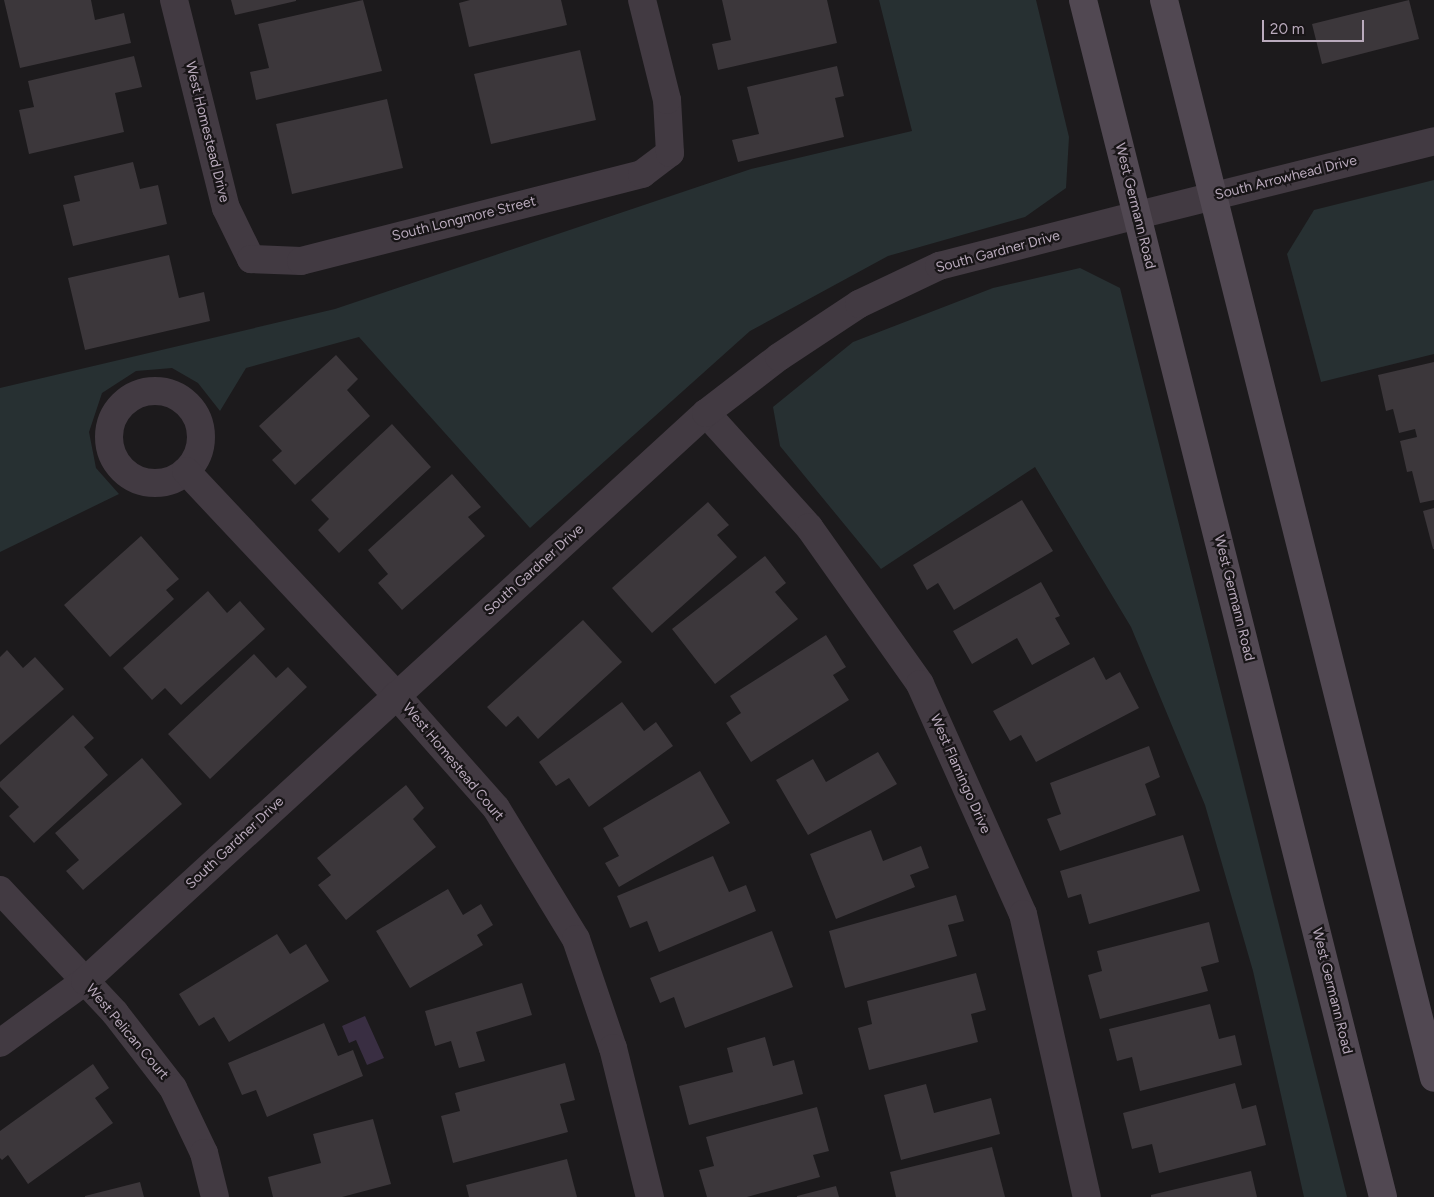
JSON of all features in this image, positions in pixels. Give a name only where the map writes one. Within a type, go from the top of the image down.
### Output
[{"type":"main road","name":"West Germann Road","points":[[1083,0],[1383,1197]]},
{"type":"main road","points":[[1164,0],[1434,1078]]},
{"type":"street","name":"West Homestead Drive","points":[[174,0],[226,208],[252,259]]},
{"type":"street","name":"South Longmore Street","points":[[252,259],[301,261],[642,174],[670,153],[667,100],[642,0]]},
{"type":"street","name":"South Arrowhead Drive","points":[[1138,215],[1434,141]]},
{"type":"street","name":"South Gardner Drive","points":[[0,1043],[85,981],[706,413],[779,357],[859,304],[939,266],[1138,215]]},
{"type":"street","name":"West Flamingo Drive","points":[[706,413],[809,527],[920,684],[1024,914],[1087,1197]]},
{"type":"street","name":"West Homestead Court","points":[[186,471],[396,695],[496,808],[576,939],[613,1048],[650,1197]]},
{"type":"street","name":"West Pelican Court","points":[[0,890],[85,981],[174,1088],[204,1153],[215,1197]]},
{"type":"shaded area","points":[[879,0],[1036,0],[1069,137],[1066,188],[1025,217],[888,256],[750,331],[530,528],[359,337],[246,368],[220,411],[198,383],[172,368],[136,371],[102,393],[89,432],[96,468],[119,494],[0,552],[0,388],[335,309],[751,169],[912,131]]},
{"type":"shaded area","points":[[1434,180],[1434,354],[1321,382],[1287,254],[1314,210]]},
{"type":"shaded area","points":[[1080,268],[1120,288],[1347,1197],[1304,1197],[1253,971],[1205,805],[1131,627],[1035,467],[881,569],[780,446],[773,407],[853,342],[993,288]]},
{"type":"shaded area","points":[[365,1016],[384,1058],[367,1065],[356,1040],[349,1043],[342,1026]]},
{"type":"building","points":[[4,0],[91,0],[95,20],[124,13],[131,43],[20,68]]},
{"type":"building","points":[[231,0],[296,0],[296,1],[235,15]]},
{"type":"building","points":[[363,0],[382,71],[256,100],[250,72],[269,68],[258,24]]},
{"type":"building","points":[[470,0],[561,0],[567,25],[469,47],[459,3]]},
{"type":"building","points":[[722,0],[827,0],[837,43],[718,70],[712,44],[731,40]]},
{"type":"building","points":[[1409,0],[1419,39],[1322,64],[1312,24]]},
{"type":"building","points":[[580,50],[596,120],[491,144],[474,74]]},
{"type":"building","points":[[134,56],[142,87],[115,93],[124,132],[29,154],[19,110],[34,107],[28,81]]},
{"type":"building","points":[[837,66],[844,96],[835,98],[844,137],[738,162],[732,140],[759,134],[747,87]]},
{"type":"building","points":[[387,99],[403,168],[292,194],[276,124]]},
{"type":"building","points":[[133,162],[140,189],[158,185],[167,224],[73,246],[63,205],[80,201],[74,176]]},
{"type":"building","points":[[169,255],[179,298],[204,292],[210,321],[85,350],[68,278]]},
{"type":"building","points":[[336,355],[358,379],[347,390],[370,416],[295,485],[272,460],[282,451],[259,426]]},
{"type":"building","points":[[1434,362],[1434,500],[1420,503],[1412,471],[1407,472],[1400,441],[1417,437],[1415,429],[1399,433],[1393,409],[1386,411],[1378,375]]},
{"type":"building","points":[[392,424],[431,467],[339,553],[318,530],[329,519],[311,500]]},
{"type":"building","points":[[452,474],[481,507],[468,517],[485,536],[402,610],[378,583],[388,574],[368,550]]},
{"type":"building","points":[[1022,500],[1053,551],[954,610],[938,583],[927,590],[913,565]]},
{"type":"building","points":[[708,502],[729,525],[717,535],[737,557],[652,633],[612,588]]},
{"type":"building","points":[[1434,508],[1434,549],[1433,549],[1423,511]]},
{"type":"building","points":[[141,536],[179,579],[166,590],[174,599],[110,657],[64,605]]},
{"type":"building","points":[[765,556],[786,583],[775,592],[798,619],[715,684],[672,629]]},
{"type":"building","points":[[1041,582],[1060,616],[1055,618],[1070,644],[1032,665],[1017,638],[972,664],[953,631]]},
{"type":"building","points":[[208,591],[227,613],[240,601],[265,629],[181,705],[165,688],[152,700],[123,668]]},
{"type":"building","points":[[583,620],[622,662],[538,739],[518,716],[506,727],[487,707]]},
{"type":"building","points":[[826,635],[846,667],[833,675],[849,700],[751,762],[726,723],[741,713],[730,696]]},
{"type":"building","points":[[7,650],[23,668],[35,657],[64,689],[0,745],[0,657]]},
{"type":"building","points":[[254,654],[276,678],[288,667],[307,687],[210,779],[168,734]]},
{"type":"building","points":[[1094,657],[1106,680],[1120,672],[1139,708],[1036,762],[1021,735],[1010,741],[993,711]]},
{"type":"building","points":[[622,702],[644,731],[656,722],[673,746],[589,807],[569,778],[556,786],[539,762]]},
{"type":"building","points":[[73,715],[94,738],[84,747],[108,775],[34,843],[9,816],[19,807],[0,787],[0,782]]},
{"type":"building","points":[[1149,746],[1160,777],[1145,784],[1156,815],[1060,851],[1047,819],[1061,814],[1050,783]]},
{"type":"building","points":[[878,752],[897,784],[808,835],[776,780],[813,759],[826,782]]},
{"type":"building","points":[[142,758],[182,804],[83,890],[66,871],[79,860],[55,833]]},
{"type":"building","points":[[700,771],[730,823],[619,887],[605,863],[619,856],[603,828]]},
{"type":"building","points":[[406,785],[424,808],[413,819],[436,847],[346,920],[318,885],[331,875],[317,858]]},
{"type":"building","points":[[871,830],[883,861],[921,846],[929,868],[910,875],[915,887],[836,919],[810,854]]},
{"type":"building","points":[[1183,835],[1200,891],[1089,924],[1081,894],[1068,898],[1060,871]]},
{"type":"building","points":[[713,856],[729,892],[746,885],[756,911],[659,952],[647,921],[630,928],[617,896]]},
{"type":"building","points":[[448,889],[463,915],[481,904],[493,925],[477,935],[483,945],[410,988],[376,931]]},
{"type":"building","points":[[956,895],[964,921],[948,925],[957,956],[845,988],[829,931]]},
{"type":"building","points":[[1209,922],[1219,962],[1201,967],[1208,991],[1100,1019],[1088,975],[1102,971],[1097,951]]},
{"type":"building","points":[[772,931],[793,987],[685,1028],[674,997],[660,1003],[650,978]]},
{"type":"building","points":[[277,934],[290,954],[306,944],[329,981],[229,1042],[214,1017],[199,1026],[179,994]]},
{"type":"building","points":[[976,973],[986,1010],[971,1014],[978,1042],[869,1070],[858,1028],[872,1024],[867,1001]]},
{"type":"building","points":[[522,983],[532,1015],[476,1032],[485,1061],[459,1068],[451,1041],[435,1046],[425,1011]]},
{"type":"building","points":[[1210,1004],[1219,1039],[1235,1035],[1242,1065],[1140,1091],[1132,1057],[1117,1061],[1109,1029]]},
{"type":"building","points":[[324,1023],[338,1056],[353,1050],[363,1076],[267,1117],[256,1090],[242,1095],[228,1063]]},
{"type":"building","points":[[765,1037],[773,1066],[794,1060],[803,1094],[689,1125],[679,1086],[733,1072],[727,1048]]},
{"type":"building","points":[[565,1063],[575,1100],[560,1104],[568,1132],[453,1163],[441,1116],[460,1111],[455,1093]]},
{"type":"building","points":[[93,1064],[109,1088],[95,1098],[113,1123],[28,1184],[8,1155],[2,1160],[0,1158],[0,1131]]},
{"type":"building","points":[[1235,1083],[1242,1109],[1256,1105],[1266,1145],[1159,1173],[1152,1144],[1132,1149],[1123,1113]]},
{"type":"building","points":[[926,1084],[934,1113],[991,1098],[1000,1134],[901,1160],[884,1095]]},
{"type":"building","points":[[817,1107],[829,1151],[813,1155],[820,1177],[747,1197],[707,1197],[699,1170],[714,1166],[706,1137]]},
{"type":"building","points":[[373,1119],[391,1184],[342,1197],[273,1197],[268,1177],[321,1163],[313,1134]]},
{"type":"building","points":[[992,1147],[1005,1197],[896,1197],[890,1172]]},
{"type":"building","points":[[567,1159],[577,1197],[469,1197],[466,1185]]},
{"type":"building","points":[[1251,1171],[1257,1197],[1151,1197],[1151,1195]]},
{"type":"building","points":[[140,1182],[144,1197],[85,1197],[85,1196]]},
{"type":"building","points":[[836,1186],[839,1197],[797,1197],[797,1196]]}]
